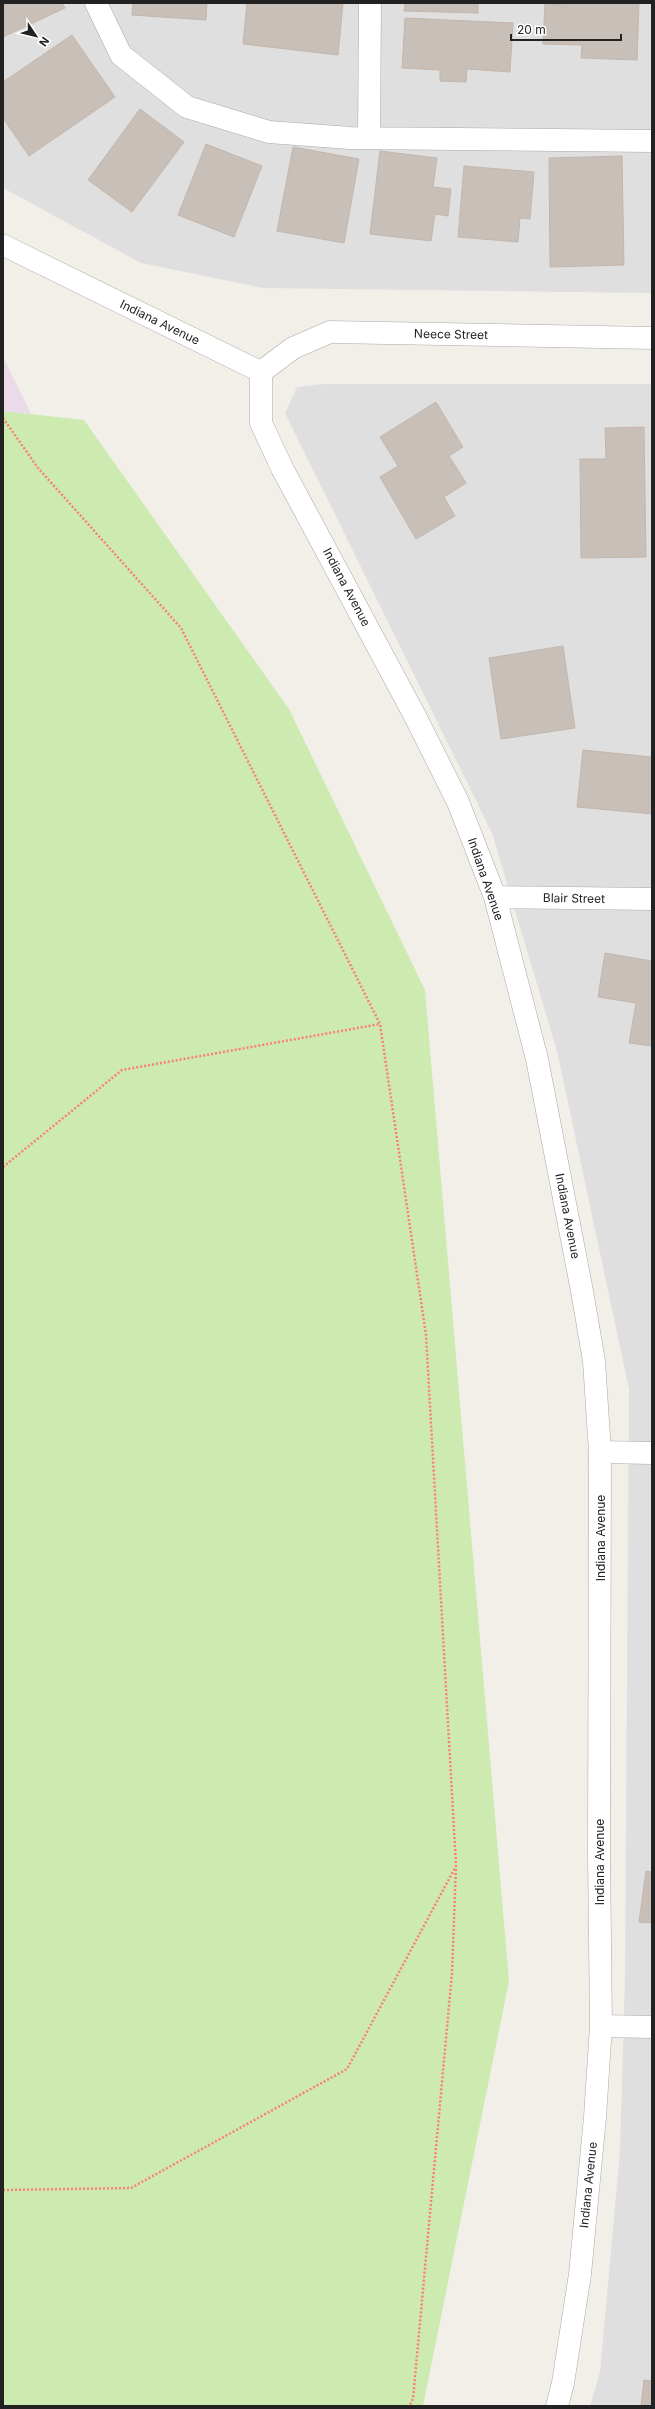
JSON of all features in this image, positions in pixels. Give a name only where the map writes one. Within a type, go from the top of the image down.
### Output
[{"type":"street","points":[[96,3],[121,55],[187,107],[269,132],[369,138],[652,141]]},
{"type":"street","points":[[369,138],[370,3]]},
{"type":"street","name":"Neece Street","points":[[261,372],[293,348],[330,332],[652,338]]},
{"type":"street","name":"Indiana Avenue","points":[[261,372],[261,423],[282,468],[408,703],[458,802],[495,897],[537,1058],[581,1283],[594,1362],[600,1452],[600,2026],[595,2117],[580,2274],[563,2384],[557,2406]]},
{"type":"street","name":"Blair Street","points":[[495,897],[652,899]]},
{"type":"street","points":[[600,1452],[652,1453]]},
{"type":"street","points":[[600,2026],[652,2027]]},
{"type":"lane","name":"Indiana Avenue","points":[[3,245],[261,372]]},
{"type":"path","points":[[3,418],[38,468],[181,628],[380,1024],[426,1335],[456,1866],[452,1973],[414,2399],[409,2406]]},
{"type":"path","points":[[3,1167],[122,1070],[380,1024]]},
{"type":"path","points":[[3,2190],[131,2188],[347,2069],[456,1866]]},
{"type":"shaded area","points":[[3,3],[652,3],[652,293],[263,288],[141,263],[3,188]]},
{"type":"shaded area","points":[[3,357],[31,414],[3,411]]},
{"type":"shaded area","points":[[324,384],[652,384],[652,2406],[590,2406],[600,2372],[620,2151],[625,1977],[629,1389],[557,1051],[492,833],[285,413],[297,387]]},
{"type":"green space","points":[[3,411],[84,420],[289,709],[425,990],[509,1981],[423,2406],[3,2406]]},
{"type":"building","points":[[3,3],[62,3],[65,8],[3,37]]},
{"type":"building","points":[[133,3],[207,3],[206,20],[132,15]]},
{"type":"building","points":[[247,3],[343,3],[338,55],[243,44]]},
{"type":"building","points":[[405,3],[478,3],[478,13],[404,11]]},
{"type":"building","points":[[570,3],[639,3],[637,60],[581,58],[582,45],[543,44],[545,4],[570,5]]},
{"type":"building","points":[[405,18],[513,23],[510,72],[467,69],[466,82],[440,81],[440,70],[402,68]]},
{"type":"building","points":[[72,35],[115,97],[29,156],[3,118],[3,82]]},
{"type":"building","points":[[140,109],[184,142],[132,212],[88,180]]},
{"type":"building","points":[[206,144],[262,166],[234,237],[178,215]]},
{"type":"building","points":[[293,147],[359,159],[344,243],[277,231]]},
{"type":"building","points":[[380,151],[437,158],[433,187],[451,189],[448,216],[435,214],[431,241],[370,234]]},
{"type":"building","points":[[622,156],[624,265],[550,267],[549,158]]},
{"type":"building","points":[[464,166],[534,172],[530,219],[520,218],[518,242],[458,237]]},
{"type":"building","points":[[436,402],[463,447],[449,456],[466,483],[444,497],[455,516],[416,539],[380,477],[398,466],[380,437]]},
{"type":"building","points":[[644,427],[646,557],[581,558],[580,459],[606,459],[605,428]]},
{"type":"building","points":[[563,646],[575,728],[501,739],[489,658]]},
{"type":"building","points":[[583,750],[652,757],[652,814],[577,807]]},
{"type":"building","points":[[605,953],[652,961],[652,1046],[629,1043],[636,1003],[598,997]]},
{"type":"building","points":[[646,1871],[652,1872],[652,1923],[639,1922]]},
{"type":"building","points":[[644,2380],[652,2381],[652,2406],[641,2406]]}]
